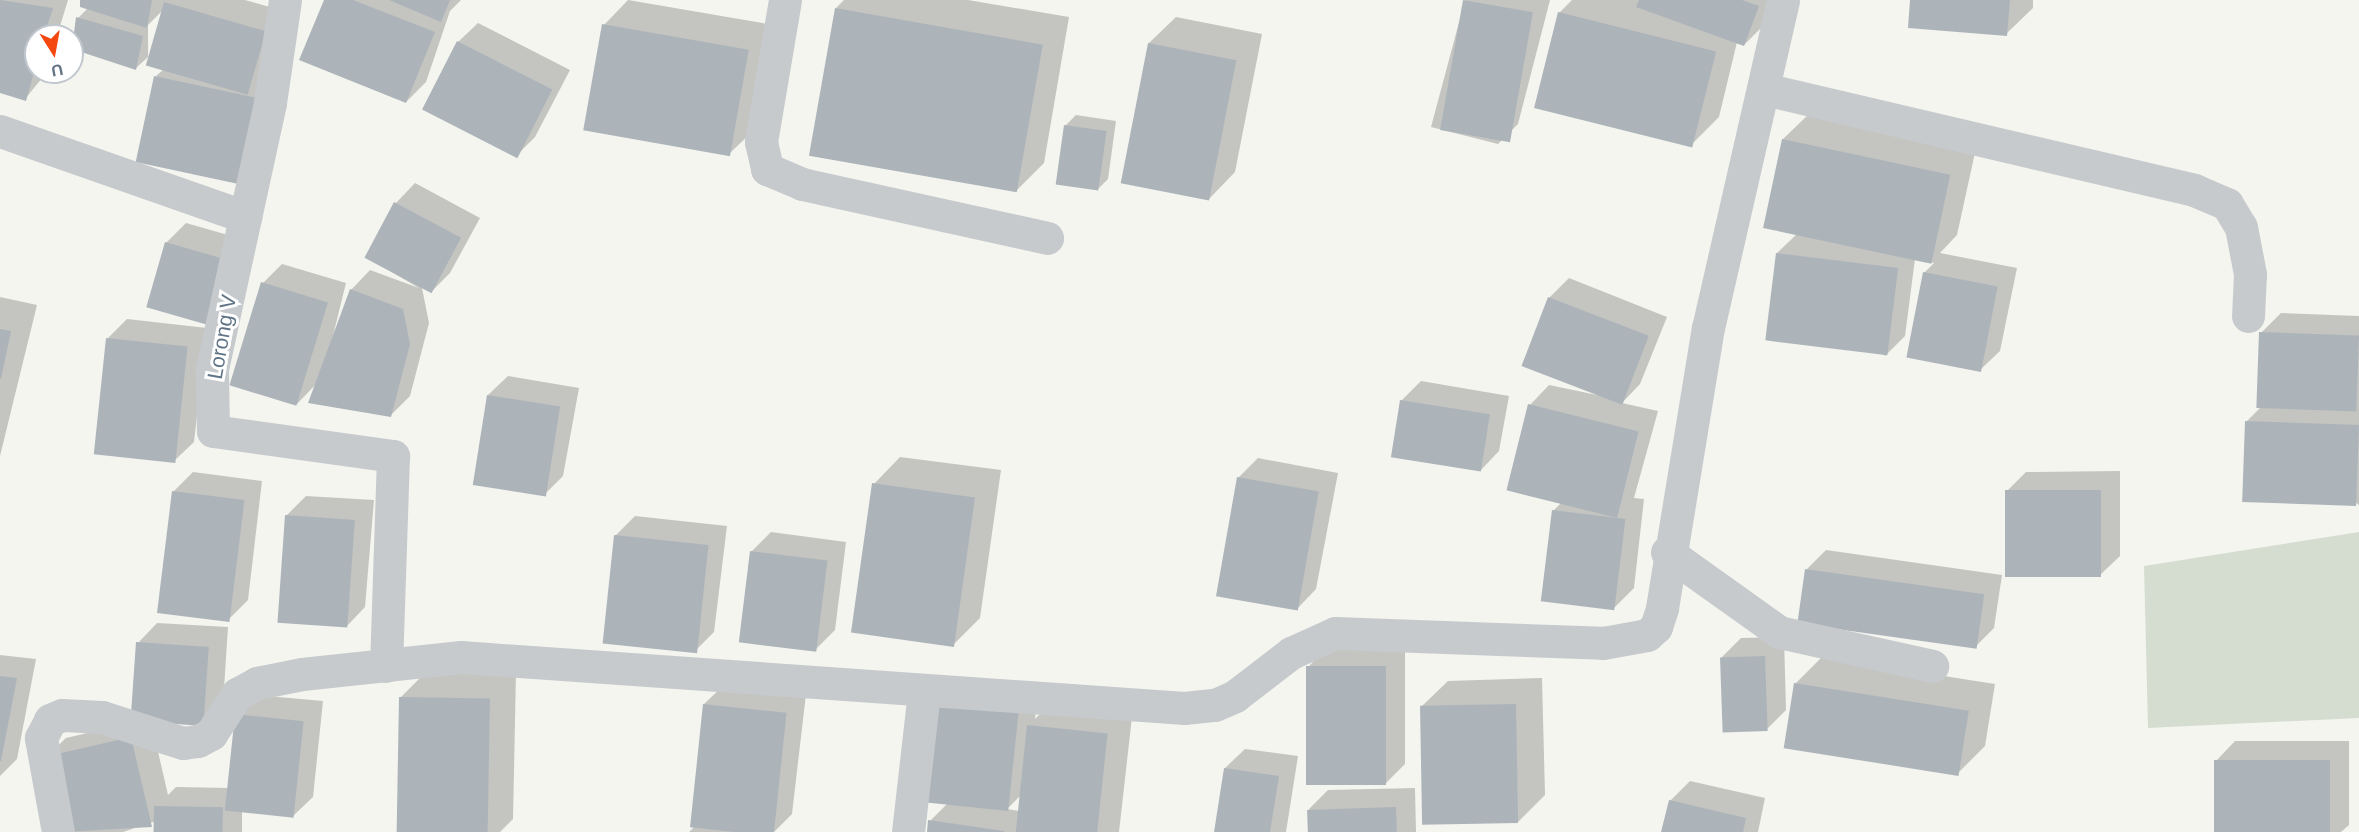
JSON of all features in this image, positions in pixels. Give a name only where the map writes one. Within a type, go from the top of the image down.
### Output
[{"type":"street","name":"Lorong V","points":[[285,0],[245,217],[213,370],[213,431],[393,456],[386,666]]},
{"type":"street","points":[[785,0],[761,141],[767,169],[802,184],[1047,238]]},
{"type":"street","points":[[58,832],[41,738],[50,720],[68,714],[102,717],[183,743],[198,741],[210,734],[237,694],[257,683],[386,666],[461,657],[1184,708],[1215,705],[1235,696],[1291,653],[1335,633],[1630,642],[1656,627],[1667,552],[1708,328],[1783,0]]},
{"type":"street","points":[[1764,89],[2194,190],[2227,204],[2241,227],[2250,274],[2248,316]]},
{"type":"street","points":[[0,131],[245,217]]},
{"type":"street","points":[[1667,552],[1779,632],[1932,666]]},
{"type":"street","points":[[908,832],[924,691]]},
{"type":"shaded area","points":[[2359,532],[2359,718],[2148,728],[2144,566]]},
{"type":"building","points":[[0,0],[53,8],[48,24],[24,24],[24,84],[31,84],[26,101],[0,93]]},
{"type":"building","points":[[80,0],[152,0],[147,28],[80,7]]},
{"type":"building","points":[[324,0],[353,0],[435,32],[406,103],[299,60]]},
{"type":"building","points":[[389,0],[450,0],[441,22]]},
{"type":"building","points":[[1463,0],[1533,12],[1510,142],[1440,130]]},
{"type":"building","points":[[1639,0],[1742,0],[1759,6],[1744,46],[1636,7]]},
{"type":"building","points":[[1910,0],[2010,0],[2007,36],[1908,28]]},
{"type":"building","points":[[164,2],[266,31],[248,95],[146,65]]},
{"type":"building","points":[[835,8],[1043,45],[1017,192],[809,156]]},
{"type":"building","points":[[1558,12],[1716,51],[1692,147],[1534,108]]},
{"type":"building","points":[[76,17],[143,36],[136,70],[84,53],[84,24],[75,24]]},
{"type":"building","points":[[602,24],[749,50],[730,156],[583,130]]},
{"type":"building","points":[[457,41],[552,90],[517,158],[422,110]]},
{"type":"building","points":[[1148,43],[1236,60],[1209,201],[1121,183]]},
{"type":"building","points":[[154,76],[257,98],[238,184],[136,162]]},
{"type":"building","points":[[1064,125],[1107,131],[1098,190],[1056,184]]},
{"type":"building","points":[[1782,139],[1950,175],[1931,264],[1763,228]]},
{"type":"building","points":[[394,202],[461,238],[432,293],[364,258]]},
{"type":"building","points":[[165,242],[230,261],[212,326],[146,307]]},
{"type":"building","points":[[1776,253],[1898,268],[1887,355],[1765,340]]},
{"type":"building","points":[[1923,272],[1998,287],[1981,372],[1906,357]]},
{"type":"building","points":[[261,282],[328,302],[296,406],[229,385]]},
{"type":"building","points":[[350,289],[403,309],[410,344],[391,417],[308,403]]},
{"type":"building","points":[[1548,297],[1649,336],[1622,405],[1521,366]]},
{"type":"building","points":[[0,329],[11,331],[1,379],[0,378]]},
{"type":"building","points":[[2259,332],[2359,335],[2356,411],[2256,408]]},
{"type":"building","points":[[106,338],[188,347],[175,463],[94,454]]},
{"type":"building","points":[[487,395],[560,407],[546,496],[473,485]]},
{"type":"building","points":[[1400,400],[1490,414],[1481,472],[1391,457]]},
{"type":"building","points":[[1528,404],[1639,432],[1617,518],[1506,490]]},
{"type":"building","points":[[2245,421],[2359,425],[2356,506],[2242,502]]},
{"type":"building","points":[[1237,477],[1319,491],[1298,611],[1216,596]]},
{"type":"building","points":[[872,483],[975,497],[954,647],[851,633]]},
{"type":"building","points":[[2005,490],[2101,490],[2101,577],[2005,577]]},
{"type":"building","points":[[172,491],[244,500],[229,622],[157,613]]},
{"type":"building","points":[[1552,510],[1625,519],[1614,610],[1541,601]]},
{"type":"building","points":[[285,515],[355,520],[347,628],[277,623]]},
{"type":"building","points":[[614,535],[708,545],[697,653],[603,643]]},
{"type":"building","points":[[750,551],[827,561],[816,652],[739,642]]},
{"type":"building","points":[[1805,569],[1984,594],[1977,649],[1797,623]]},
{"type":"building","points":[[136,642],[209,647],[203,726],[130,721]]},
{"type":"building","points":[[1765,656],[1768,731],[1723,733],[1720,658]]},
{"type":"building","points":[[1306,666],[1386,666],[1386,785],[1306,785]]},
{"type":"building","points":[[0,676],[17,678],[1,761],[0,761]]},
{"type":"building","points":[[1794,683],[1969,711],[1958,776],[1784,748]]},
{"type":"building","points":[[399,697],[490,699],[488,832],[397,832]]},
{"type":"building","points":[[703,704],[787,713],[774,832],[735,832],[690,827]]},
{"type":"building","points":[[937,704],[1019,713],[1008,811],[927,802]]},
{"type":"building","points":[[1516,704],[1518,823],[1422,825],[1420,706]]},
{"type":"building","points":[[235,714],[304,721],[293,818],[225,810]]},
{"type":"building","points":[[1027,725],[1108,733],[1097,832],[1016,832]]},
{"type":"building","points":[[131,737],[152,827],[62,832],[44,757]]},
{"type":"building","points":[[2214,760],[2330,760],[2330,832],[2214,832]]},
{"type":"building","points":[[1224,768],[1279,776],[1270,832],[1214,832]]},
{"type":"building","points":[[1669,800],[1746,818],[1743,832],[1661,832]]},
{"type":"building","points":[[154,806],[223,807],[223,832],[154,832]]},
{"type":"building","points":[[1396,807],[1397,832],[1308,832],[1307,810]]},
{"type":"building","points":[[928,820],[1004,831],[1004,832],[927,832]]}]
